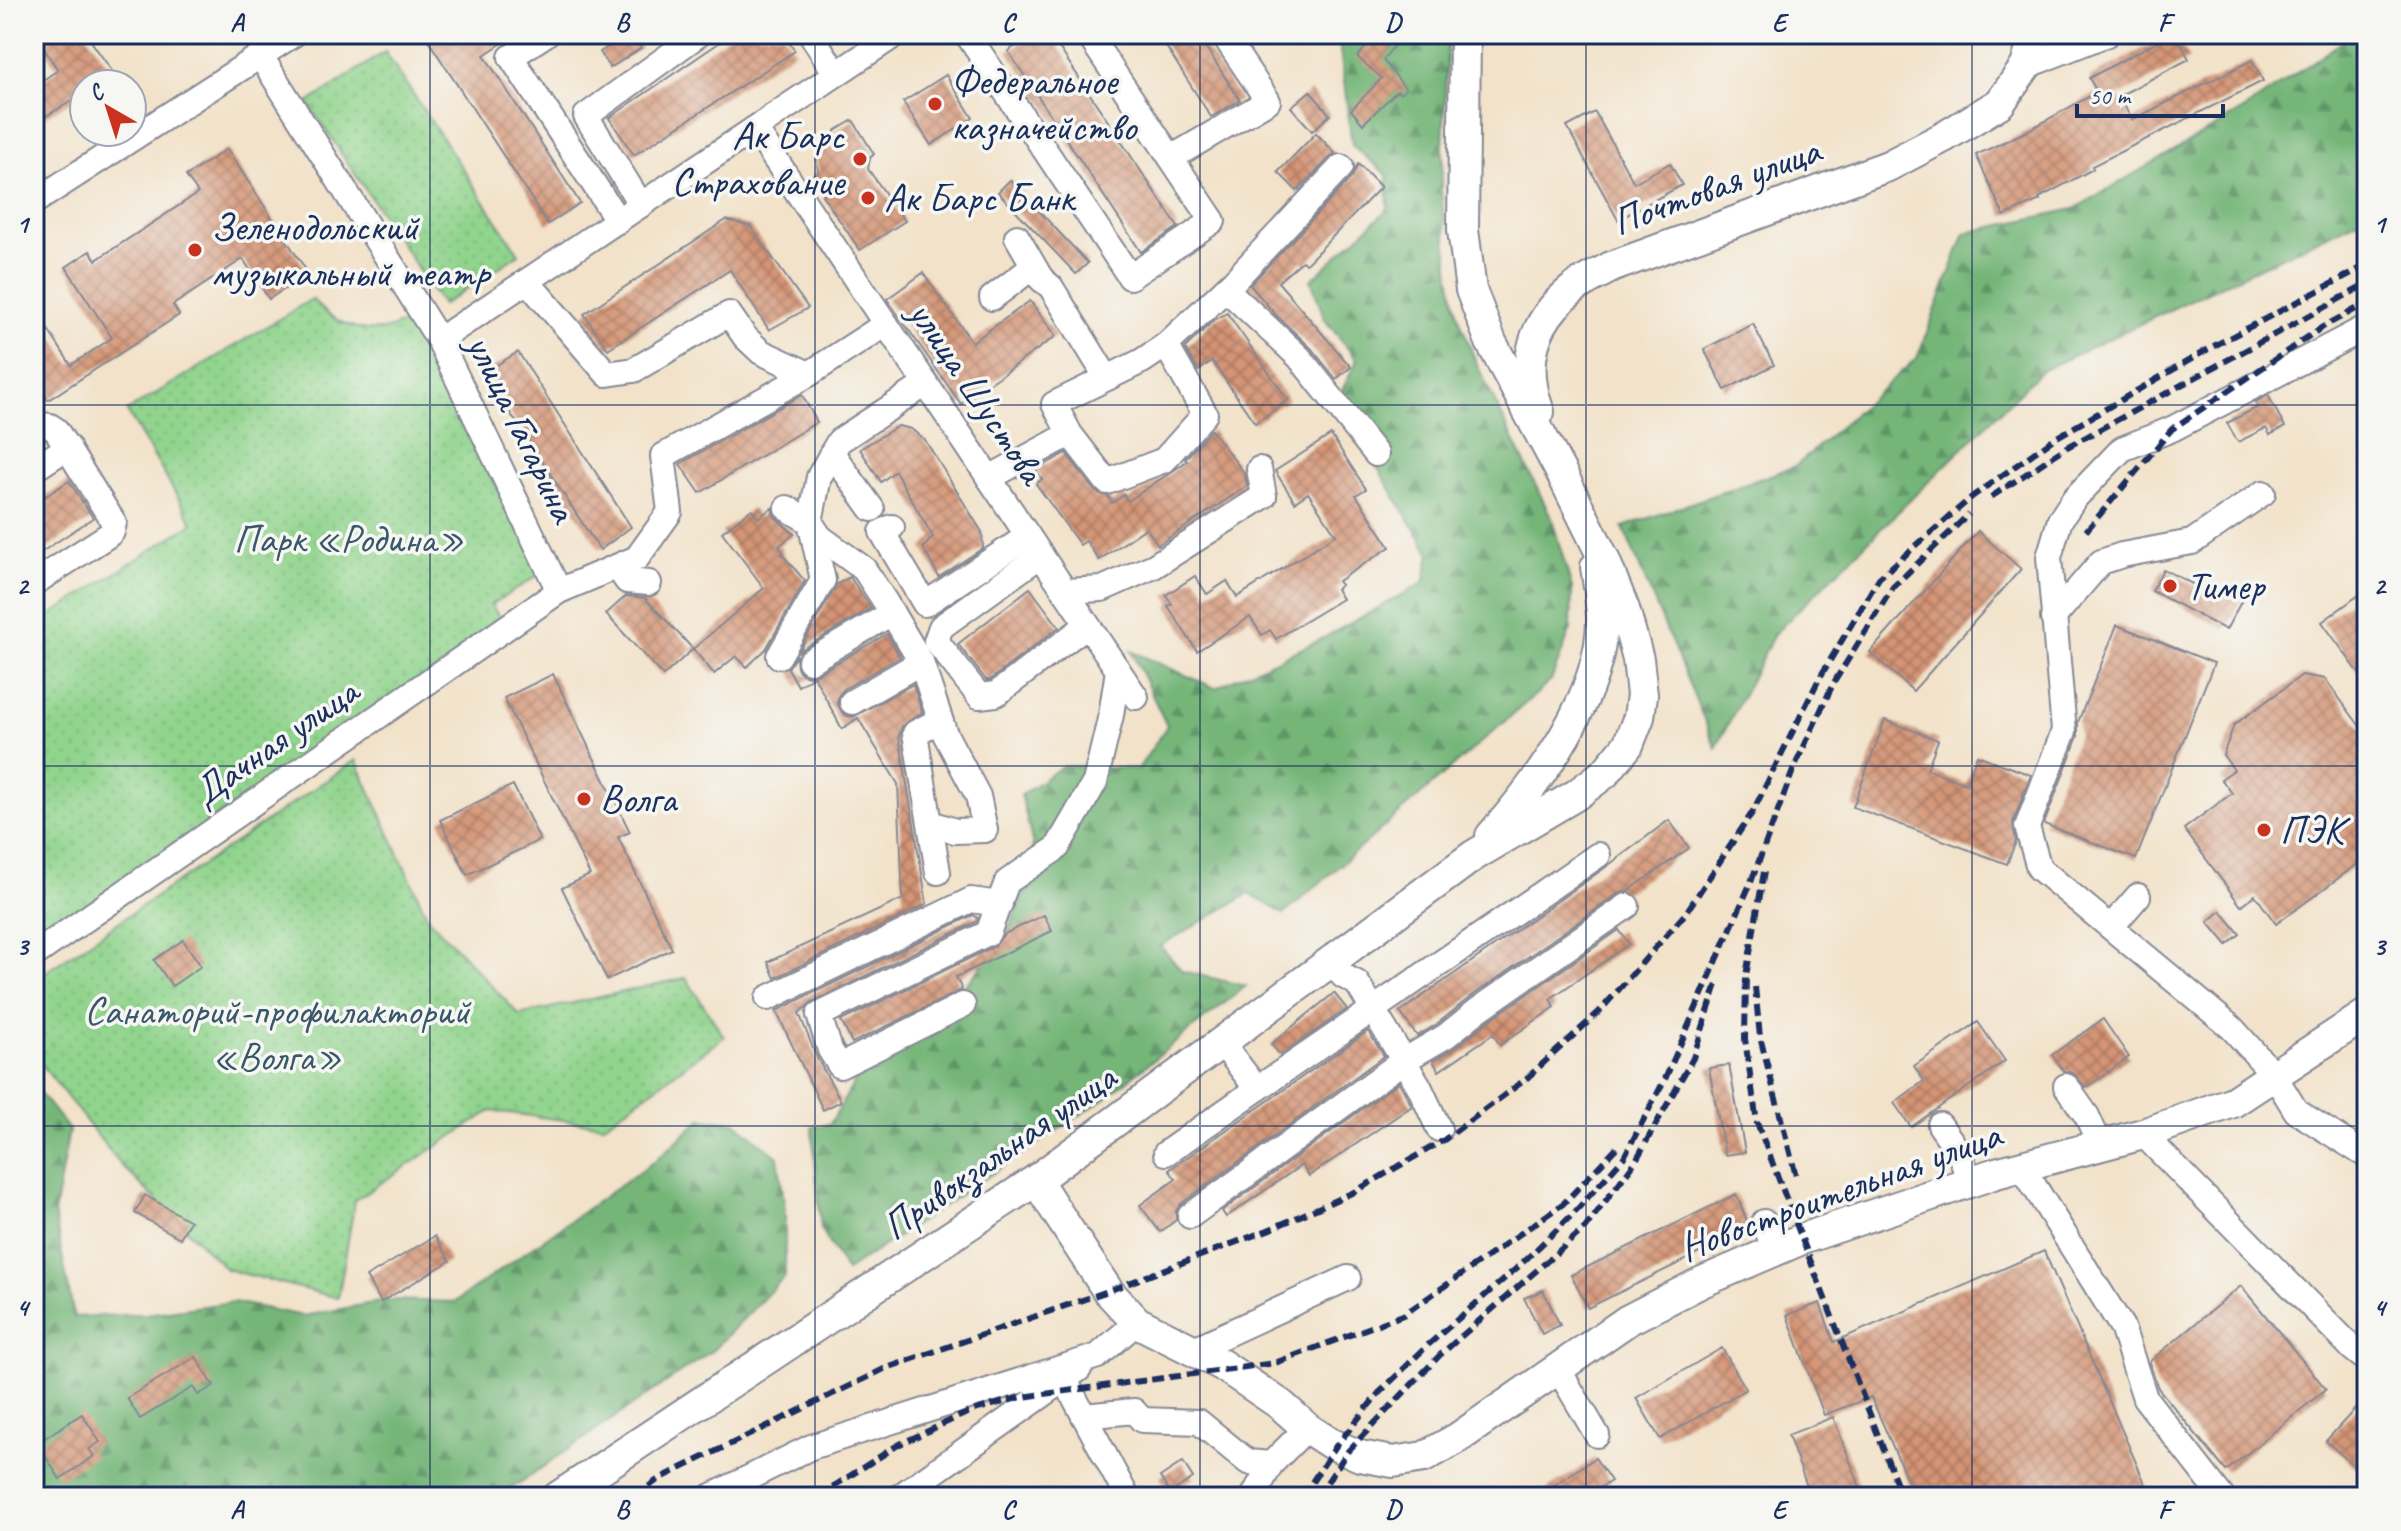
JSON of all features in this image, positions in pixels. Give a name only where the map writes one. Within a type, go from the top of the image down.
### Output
[{"type":"main road","points":[[1465,34],[1463,230],[1471,290],[1491,342],[1562,474],[1624,609],[1638,659],[1642,695],[1639,717],[1628,745],[1605,773],[1576,795],[1473,856]]},
{"type":"main road","name":"Почтовая улица","points":[[1562,474],[1532,392],[1531,352],[1542,321],[1573,288],[1611,267],[1888,166],[1944,137],[2000,103],[2026,66],[2035,34]]},
{"type":"main road","points":[[1473,856],[1523,800],[1553,755],[1576,714],[1596,660],[1602,618],[1589,530]]},
{"type":"main road","name":"Привокзальная улица","points":[[558,1497],[1036,1180],[1473,856]]},
{"type":"main road","name":"Новостроительная улица","points":[[1036,1180],[1108,1291],[1137,1322],[1222,1365],[1330,1443],[1360,1456],[1393,1462],[1424,1457],[1458,1438],[1628,1320],[1702,1282],[1775,1251],[1970,1182],[2021,1165],[2143,1134],[2233,1102],[2323,1046],[2367,1014]]},
{"type":"street","points":[[34,202],[294,34]]},
{"type":"street","points":[[546,34],[511,57],[618,221]]},
{"type":"street","points":[[641,205],[586,116],[699,34]]},
{"type":"street","points":[[811,34],[836,74]]},
{"type":"street","points":[[439,340],[896,34]]},
{"type":"street","points":[[967,34],[1130,277],[1213,221],[1088,34]]},
{"type":"street","points":[[1171,158],[1268,101],[1223,34]]},
{"type":"street","points":[[2026,66],[2107,34]]},
{"type":"street","name":"улица Гагарина","points":[[260,55],[439,340],[559,591]]},
{"type":"street","name":"улица Шустова","points":[[755,129],[1136,697]]},
{"type":"street","points":[[1166,345],[1205,414],[1164,460],[1107,482],[1070,434],[1054,404],[1142,361],[1166,345],[1226,289],[1341,167]]},
{"type":"street","points":[[1017,237],[1042,280]]},
{"type":"street","points":[[992,298],[1030,269],[1051,287],[1107,378]]},
{"type":"street","points":[[527,281],[607,374],[634,370],[729,314],[745,337],[761,352],[809,374],[886,324]]},
{"type":"street","points":[[1226,289],[1299,357],[1376,454]]},
{"type":"street","points":[[2367,327],[2172,429],[2122,449],[2074,499],[2060,520],[2049,557],[2064,731],[2027,827],[2039,868],[2232,1028],[2274,1075],[2296,1111],[2367,1156]]},
{"type":"street","name":"Дачная улица","points":[[34,955],[559,591],[637,558],[670,512],[663,456],[809,374]]},
{"type":"street","points":[[779,656],[823,580],[810,522],[819,477],[839,441],[926,384]]},
{"type":"street","points":[[34,424],[53,427],[111,514],[114,527],[107,536],[34,583]]},
{"type":"street","points":[[989,478],[1070,434]]},
{"type":"street","points":[[34,469],[68,447]]},
{"type":"street","points":[[832,453],[872,509]]},
{"type":"street","points":[[1065,591],[1102,589],[1154,566],[1264,496],[1259,469]]},
{"type":"street","points":[[2053,618],[2101,562],[2192,542],[2263,493]]},
{"type":"street","points":[[787,508],[810,522],[820,537],[864,569],[921,662],[940,720],[978,796],[985,830],[955,831],[931,823]]},
{"type":"street","points":[[892,527],[882,532],[925,604],[1034,546]]},
{"type":"street","points":[[1034,546],[941,627],[936,641],[979,696],[996,694],[1087,625]]},
{"type":"street","points":[[617,567],[627,581],[649,583]]},
{"type":"street","points":[[810,661],[892,613]]},
{"type":"street","points":[[852,702],[921,662]]},
{"type":"street","points":[[963,1005],[840,1066],[830,1050],[819,1015],[988,933],[1007,882],[1057,848],[1095,782],[1118,670]]},
{"type":"street","points":[[938,872],[915,733],[940,720]]},
{"type":"street","points":[[1166,1153],[1598,855]]},
{"type":"street","points":[[2111,927],[2138,896]]},
{"type":"street","points":[[768,998],[971,900],[1000,904]]},
{"type":"street","points":[[1190,1216],[1403,1061],[1446,1036],[1478,1010],[1627,906]]},
{"type":"street","points":[[1333,961],[1343,976],[1357,983],[1439,1129]]},
{"type":"street","points":[[1221,1042],[1257,1089]]},
{"type":"street","points":[[2066,1086],[2087,1116],[2100,1145]]},
{"type":"street","points":[[1940,1125],[1960,1154],[1970,1182]]},
{"type":"street","points":[[2143,1134],[2367,1360]]},
{"type":"street","points":[[2021,1165],[2122,1327],[2145,1398],[2222,1497]]},
{"type":"street","points":[[1764,1222],[1775,1251]]},
{"type":"street","points":[[1192,1350],[1348,1278]]},
{"type":"street","points":[[899,1497],[1098,1356],[1137,1322]]},
{"type":"street","points":[[710,1497],[811,1447],[1098,1356]]},
{"type":"street","points":[[1557,1367],[1597,1435]]},
{"type":"street","points":[[1065,1380],[1127,1497]]},
{"type":"street","points":[[1084,1416],[1134,1411],[1142,1420],[1199,1422],[1248,1462],[1271,1464]]},
{"type":"street","points":[[1253,1497],[1271,1464],[1307,1428]]},
{"type":"green space","points":[[1338,34],[1448,34],[1441,190],[1450,276],[1458,315],[1478,367],[1552,519],[1572,588],[1571,629],[1551,681],[1284,914],[1249,894],[1160,946],[1182,971],[1246,986],[1104,1099],[846,1271],[821,1230],[812,1127],[830,1124],[859,1074],[928,1029],[1004,940],[1027,886],[1033,845],[1021,795],[1063,766],[1138,769],[1167,726],[1131,651],[1215,688],[1318,641],[1424,583],[1430,554],[1337,401],[1357,360],[1325,320],[1311,280],[1388,209],[1387,175],[1352,145]]},
{"type":"green space","points":[[2353,34],[2367,34],[2367,216],[2041,371],[1774,634],[1716,748],[1623,527],[1796,466],[1917,358],[1965,233],[2074,209],[2245,109]]},
{"type":"green space","points":[[385,52],[519,254],[442,305],[308,103]]},
{"type":"green space","name":"Парк «Родина»","points":[[312,299],[333,317],[358,328],[384,330],[409,319],[542,573],[491,605],[504,624],[34,942],[34,626],[193,523],[127,411]]},
{"type":"green space","name":"Санаторий-профилакторий «Волга»","points":[[356,760],[428,918],[519,1015],[686,978],[724,1037],[604,1125],[491,1111],[355,1200],[338,1298],[226,1269],[120,1164],[34,1055],[34,980]]},
{"type":"green space","points":[[34,1086],[69,1130],[54,1213],[74,1317],[146,1314],[233,1302],[303,1316],[389,1300],[455,1302],[656,1160],[701,1119],[735,1122],[778,1157],[785,1209],[785,1276],[713,1350],[499,1497],[34,1497]]},
{"type":"building","points":[[34,34],[86,34],[110,68],[68,68],[68,103],[34,123],[34,86],[58,70]]},
{"type":"building","points":[[424,34],[516,34],[484,55],[580,203],[548,224]]},
{"type":"building","points":[[629,34],[641,48],[610,68],[600,52]]},
{"type":"building","points":[[732,34],[783,34],[795,51],[634,155],[609,118]]},
{"type":"building","points":[[1034,34],[1050,34],[1178,227],[1141,252],[1008,51]]},
{"type":"building","points":[[1158,34],[1197,34],[1240,100],[1211,117]]},
{"type":"building","points":[[1378,34],[1403,34],[1383,60],[1406,89],[1400,94],[1397,91],[1363,124],[1351,110],[1382,78],[1357,57]]},
{"type":"building","points":[[2176,34],[2189,59],[2119,96],[2132,120],[2252,60],[2263,81],[2092,166],[2093,169],[2040,200],[2004,216],[1976,155],[2097,92],[2089,78]]},
{"type":"building","points":[[946,75],[973,118],[931,145],[903,102]]},
{"type":"building","points":[[1310,91],[1330,115],[1312,131],[1291,107]]},
{"type":"building","points":[[1595,112],[1634,183],[1670,163],[1682,185],[1618,220],[1567,127]]},
{"type":"building","points":[[853,120],[874,154],[868,169],[905,221],[860,250],[822,195],[826,192],[813,175],[818,172],[816,154],[823,148],[821,145],[835,135],[835,131]]},
{"type":"building","points":[[1316,133],[1335,153],[1297,191],[1278,172]]},
{"type":"building","points":[[227,149],[308,273],[269,299],[243,259],[173,305],[179,315],[48,400],[34,379],[34,308],[71,365],[112,338],[66,267],[90,251],[96,260],[198,193],[186,176]]},
{"type":"building","points":[[1358,164],[1381,187],[1306,264],[1302,261],[1278,282],[1351,367],[1336,379],[1311,348],[1250,285],[1352,177]]},
{"type":"building","points":[[1010,180],[1088,263],[1076,274],[998,192]]},
{"type":"building","points":[[726,220],[750,226],[808,308],[769,330],[730,270],[608,349],[584,314]]},
{"type":"building","points":[[923,273],[972,342],[1030,301],[1056,336],[961,404],[887,299]]},
{"type":"building","points":[[1227,313],[1288,400],[1255,423],[1212,361],[1198,371],[1185,348],[1214,320]]},
{"type":"building","points":[[1753,324],[1774,365],[1725,390],[1704,349]]},
{"type":"building","points":[[518,352],[631,527],[600,550],[484,373]]},
{"type":"building","points":[[802,395],[817,422],[700,493],[680,464]]},
{"type":"building","points":[[2268,395],[2285,427],[2270,435],[2266,428],[2238,442],[2227,423],[2258,407],[2255,402]]},
{"type":"building","points":[[898,426],[911,429],[925,440],[982,532],[983,548],[939,577],[923,548],[933,537],[895,471],[881,482],[860,449]]},
{"type":"building","points":[[1211,430],[1245,474],[1247,486],[1158,545],[1146,528],[1099,560],[1086,541],[1080,545],[1036,484],[1042,479],[1036,470],[1066,453],[1096,492],[1108,496],[1112,503],[1124,495],[1128,501],[1187,461],[1185,459]]},
{"type":"building","points":[[1331,435],[1366,489],[1356,495],[1390,547],[1338,581],[1341,585],[1336,589],[1342,599],[1276,639],[1270,630],[1262,635],[1250,617],[1197,651],[1168,606],[1172,604],[1166,595],[1195,576],[1207,594],[1227,581],[1237,597],[1336,535],[1308,493],[1295,502],[1275,471]]},
{"type":"building","points":[[69,481],[93,518],[34,557],[34,504]]},
{"type":"building","points":[[772,508],[774,516],[794,534],[779,546],[782,554],[805,581],[766,649],[747,667],[736,656],[714,674],[693,649],[764,588],[722,532],[752,509],[758,518]]},
{"type":"building","points":[[1978,531],[2021,569],[1913,691],[1870,652]]},
{"type":"building","points":[[2163,569],[2210,593],[2214,586],[2242,600],[2226,630],[2152,591]]},
{"type":"building","points":[[850,577],[871,608],[799,651],[837,584]]},
{"type":"building","points":[[1030,588],[1059,627],[986,680],[958,644]]},
{"type":"building","points":[[2367,589],[2367,684],[2322,622]]},
{"type":"building","points":[[626,596],[645,598],[693,649],[663,676],[606,614]]},
{"type":"building","points":[[2117,625],[2214,663],[2136,859],[2044,824],[2078,736],[2078,722]]},
{"type":"building","points":[[887,634],[900,657],[844,689],[837,703],[844,715],[853,717],[913,684],[922,712],[902,726],[899,736],[927,904],[775,978],[768,962],[903,899],[898,784],[858,718],[842,729],[814,676],[798,686],[788,668],[796,656],[797,668],[802,674],[817,674]]},
{"type":"building","points":[[553,674],[630,832],[618,837],[672,949],[607,980],[562,888],[590,875],[504,698]]},
{"type":"building","points":[[2302,675],[2325,679],[2367,736],[2367,857],[2276,924],[2255,895],[2241,906],[2184,829],[2232,793],[2221,779],[2234,770],[2223,755],[2234,725]]},
{"type":"building","points":[[1885,720],[1938,740],[1927,769],[1966,784],[1977,755],[2031,775],[2013,822],[2016,841],[2007,864],[1853,807]]},
{"type":"building","points":[[513,785],[540,840],[467,875],[440,820]]},
{"type":"building","points":[[1669,820],[1689,848],[1628,891],[1618,894],[1417,1036],[1400,1012]]},
{"type":"building","points":[[2221,911],[2240,934],[2227,945],[2208,922]]},
{"type":"building","points":[[973,915],[978,918],[976,922],[812,1002],[799,1013],[817,1058],[841,1101],[823,1110],[776,1011]]},
{"type":"building","points":[[1044,915],[1052,931],[956,977],[962,990],[852,1043],[841,1021],[995,946],[1004,934]]},
{"type":"building","points":[[1619,930],[1629,944],[1550,999],[1555,1007],[1500,1045],[1493,1034],[1439,1071],[1433,1061]]},
{"type":"building","points":[[183,940],[201,966],[172,986],[154,960]]},
{"type":"building","points":[[1334,993],[1347,1009],[1280,1055],[1271,1044]]},
{"type":"building","points":[[2103,1019],[2129,1057],[2086,1088],[2073,1073],[2064,1071],[2052,1055]]},
{"type":"building","points":[[1978,1022],[2005,1061],[1911,1127],[1894,1103],[1924,1081],[1914,1066]]},
{"type":"building","points":[[1368,1031],[1384,1056],[1181,1204],[1176,1211],[1176,1220],[1160,1232],[1140,1205],[1176,1179],[1169,1170]]},
{"type":"building","points":[[1729,1065],[1745,1152],[1725,1155],[1709,1068]]},
{"type":"building","points":[[1399,1082],[1412,1106],[1309,1176],[1302,1165],[1226,1217],[1222,1211]]},
{"type":"building","points":[[1736,1194],[1750,1228],[1588,1308],[1571,1275]]},
{"type":"building","points":[[145,1195],[190,1221],[180,1238],[135,1213]]},
{"type":"building","points":[[435,1236],[450,1261],[381,1302],[366,1277]]},
{"type":"building","points":[[2044,1251],[2151,1497],[1915,1497],[1871,1397],[1824,1415],[1787,1315],[1820,1303],[1834,1342]]},
{"type":"building","points":[[2241,1286],[2326,1389],[2226,1471],[2158,1388],[2149,1362]]},
{"type":"building","points":[[1543,1290],[1560,1325],[1542,1334],[1524,1298]]},
{"type":"building","points":[[1722,1348],[1746,1389],[1660,1439],[1636,1398]]},
{"type":"building","points":[[196,1357],[214,1386],[198,1395],[193,1387],[140,1419],[127,1398]]},
{"type":"building","points":[[2355,1409],[2367,1419],[2367,1478],[2326,1441]]},
{"type":"building","points":[[82,1414],[100,1442],[89,1449],[94,1456],[60,1479],[37,1443]]},
{"type":"building","points":[[1833,1417],[1864,1497],[1811,1497],[1788,1435]]},
{"type":"building","points":[[1595,1458],[1611,1481],[1586,1497],[1536,1497]]},
{"type":"building","points":[[1183,1462],[1193,1478],[1170,1493],[1160,1477]]},
{"type":"railway","points":[[634,1497],[659,1479],[884,1369],[1108,1291],[1268,1230],[1354,1192],[1444,1140],[1526,1079],[1599,1012],[1685,914],[1752,813],[1819,679],[1879,578],[1973,496],[2052,440],[2212,347],[2367,265]]},
{"type":"railway","points":[[1991,497],[2062,450],[2367,284]]},
{"type":"railway","points":[[2086,531],[2172,429],[2321,328],[2367,303]]},
{"type":"railway","points":[[1302,1497],[1336,1446],[1379,1393],[1573,1214],[1624,1157],[1666,1077],[1751,882],[1794,768],[1833,684],[1893,587],[1969,514]]},
{"type":"railway","points":[[1764,872],[1746,976],[1745,1039],[1757,1123],[1902,1497]]},
{"type":"railway","points":[[1317,1497],[1348,1451],[1440,1355],[1585,1228],[1635,1162],[1693,1058],[1717,984]]},
{"type":"railway","points":[[1755,987],[1760,1037],[1796,1176]]},
{"type":"railway","points":[[817,1497],[898,1445],[971,1411],[1022,1397],[1275,1363],[1403,1315],[1563,1204],[1618,1146]]},
{"type":"place","name":"Федеральное казначейство","points":[[935,104]]},
{"type":"place","name":"Ак Барс Страхование","points":[[860,159]]},
{"type":"place","name":"Ак Барс Банк","points":[[868,198]]},
{"type":"place","name":"Зеленодольский музыкальный театр","points":[[195,250]]},
{"type":"place","name":"Тимер","points":[[2170,586]]},
{"type":"place","name":"Волга","points":[[584,799]]},
{"type":"place","name":"ПЭК","points":[[2264,830]]}]
